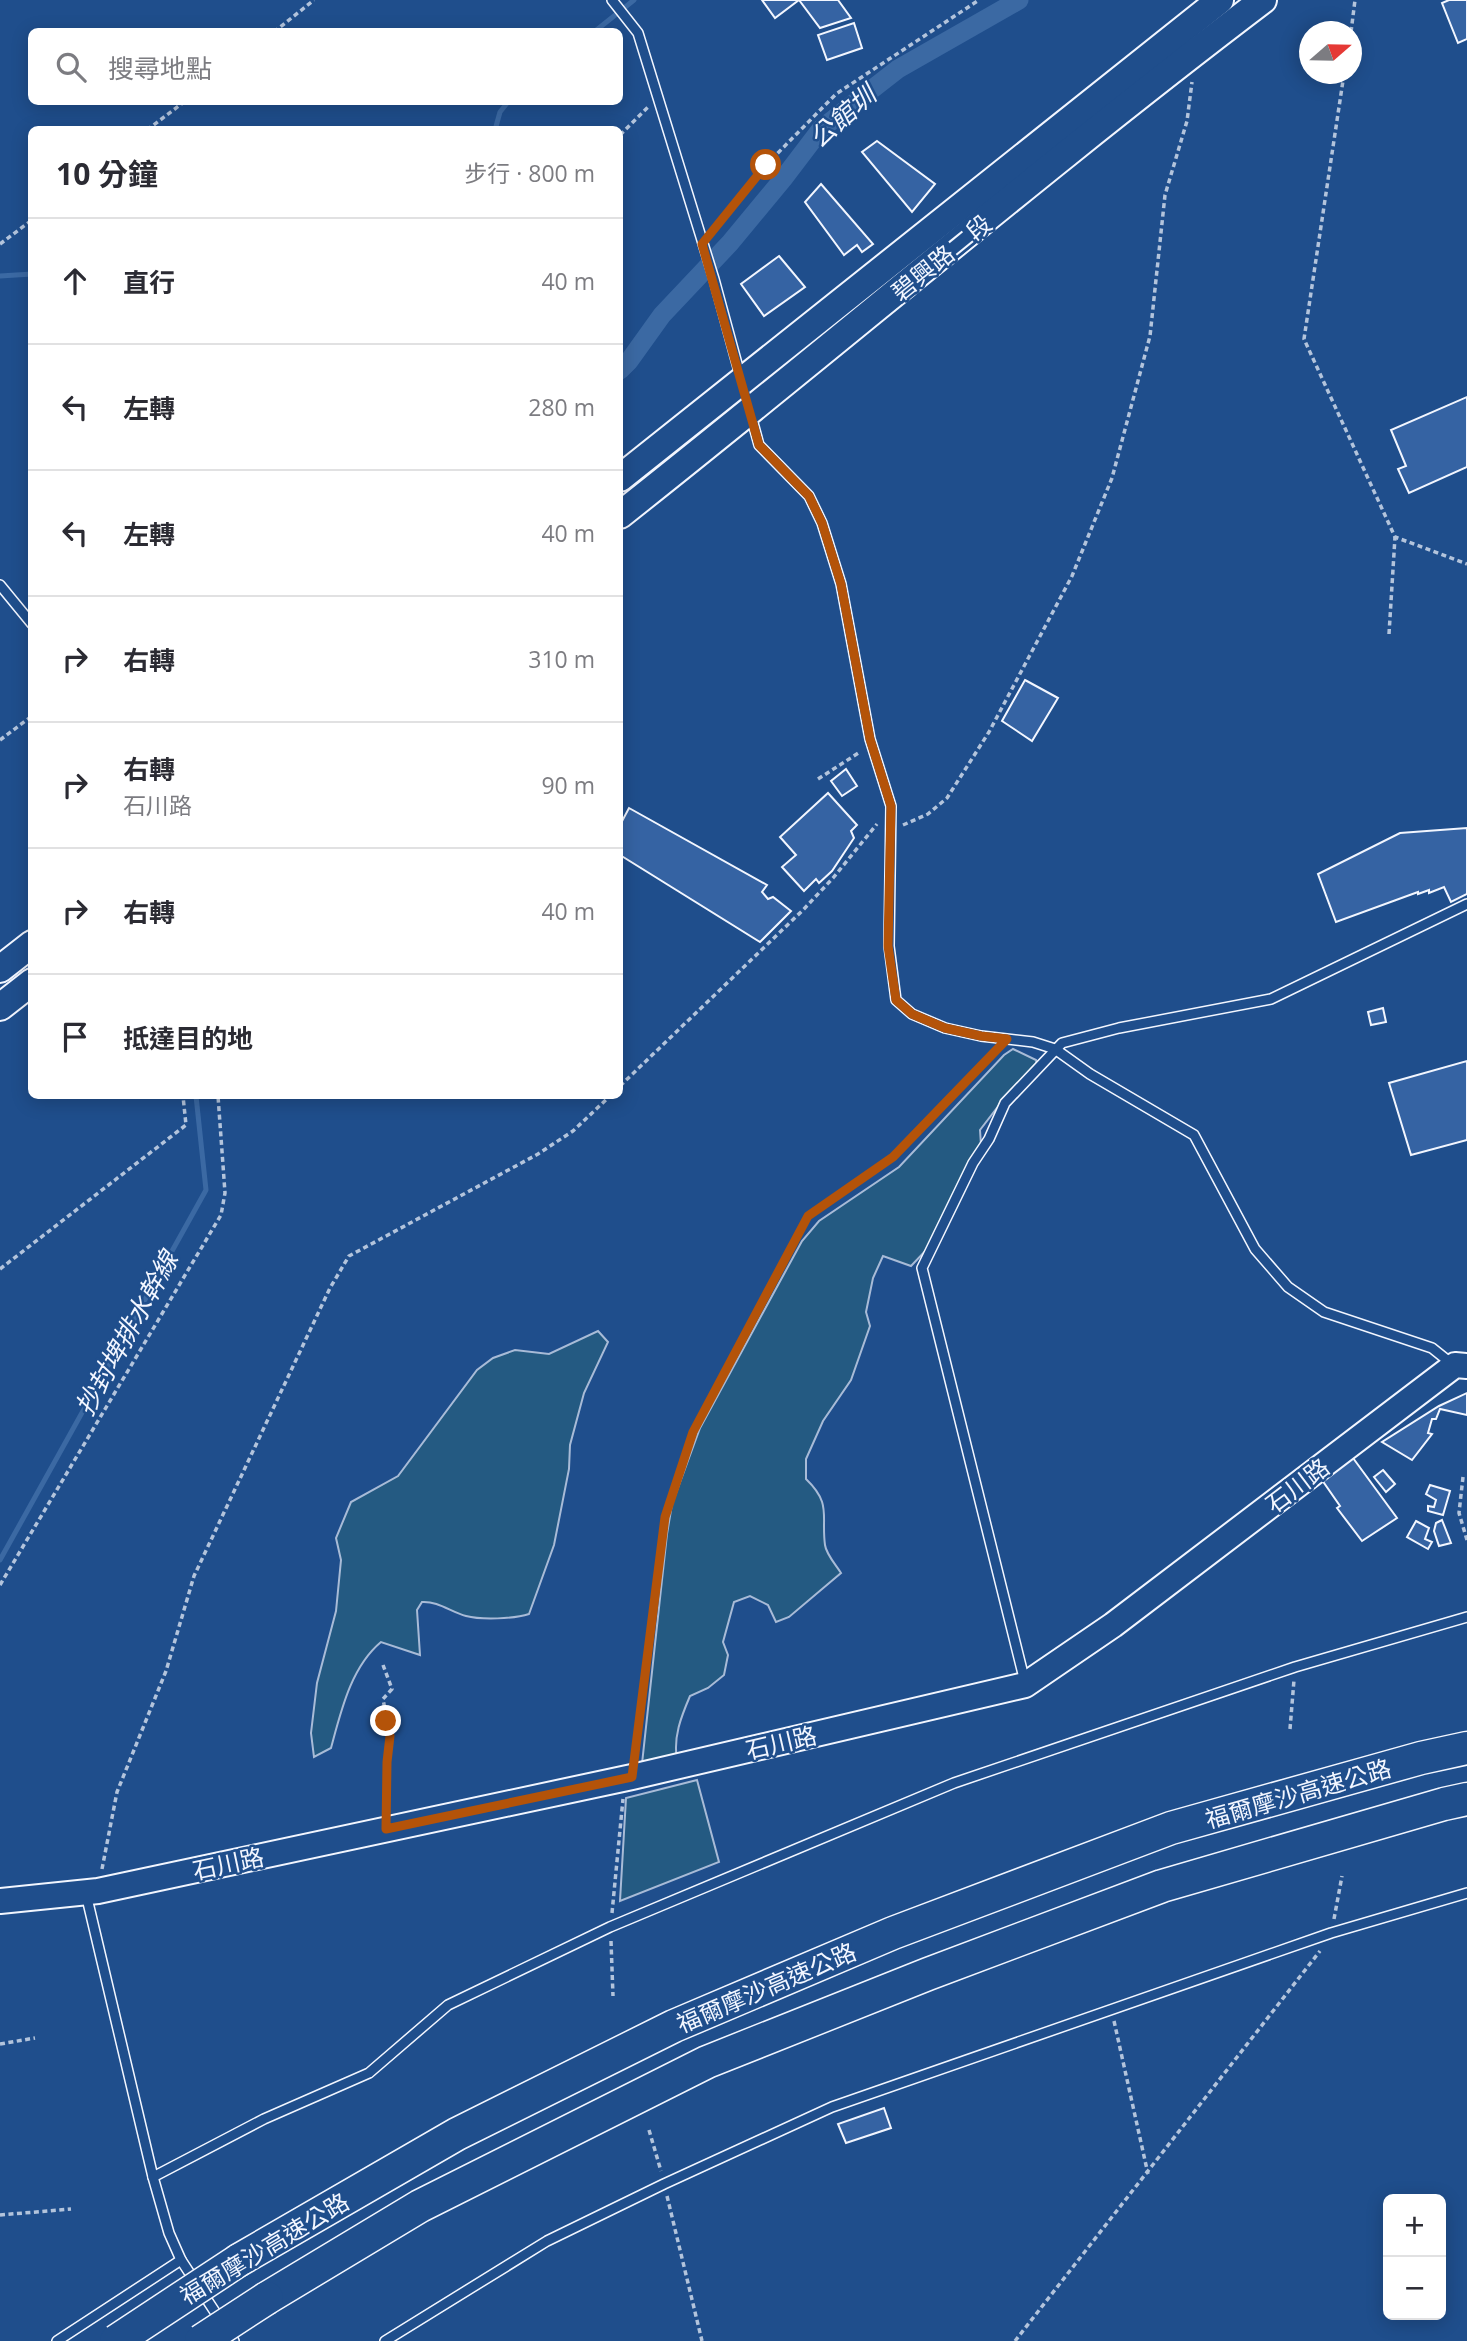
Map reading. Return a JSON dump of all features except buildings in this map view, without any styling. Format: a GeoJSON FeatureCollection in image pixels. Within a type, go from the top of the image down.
{"type":"FeatureCollection","features":[{"type":"Feature","properties":{"kind":"highway","name":"福爾摩沙高速公路"},"geometry":{"type":"LineString","coordinates":[[116,2341],[239,2260],[481,2122],[674,2026],[893,1933],[1171,1828],[1421,1758],[1467,1748]]}},
{"type":"Feature","properties":{"kind":"highway","name":"福爾摩沙高速公路"},"geometry":{"type":"LineString","coordinates":[[201,2341],[420,2206],[707,2062],[928,1974],[1162,1886],[1467,1799]]}},
{"type":"Feature","properties":{"kind":"main road","name":"碧興路二段"},"geometry":{"type":"LineString","coordinates":[[623,476],[1220,0]]}},
{"type":"Feature","properties":{"kind":"main road","name":"碧興路二段"},"geometry":{"type":"LineString","coordinates":[[623,513],[1185,59],[1263,0]]}},
{"type":"Feature","properties":{"kind":"main road"},"geometry":{"type":"LineString","coordinates":[[0,969],[28,947]]}},
{"type":"Feature","properties":{"kind":"main road"},"geometry":{"type":"LineString","coordinates":[[0,1007],[28,985]]}},
{"type":"Feature","properties":{"kind":"street","name":"石川路"},"geometry":{"type":"LineString","coordinates":[[0,1901],[92,1891],[632,1777],[1025,1685],[1113,1625],[1461,1366]]}},
{"type":"Feature","properties":{"kind":"lane"},"geometry":{"type":"LineString","coordinates":[[612,0],[638,33],[713,279],[759,445],[809,496],[822,523],[841,584],[873,745],[891,806],[888,946],[896,1000],[912,1014],[945,1028],[981,1036],[1033,1042],[1055,1049],[1090,1074],[1194,1135],[1255,1249],[1288,1287],[1324,1312],[1432,1348],[1461,1366]]}},
{"type":"Feature","properties":{"kind":"lane"},"geometry":{"type":"LineString","coordinates":[[0,585],[28,619]]}},
{"type":"Feature","properties":{"kind":"lane"},"geometry":{"type":"LineString","coordinates":[[1025,1685],[922,1268],[1005,1103],[1062,1043],[1119,1028],[1271,999],[1467,904]]}},
{"type":"Feature","properties":{"kind":"lane"},"geometry":{"type":"LineString","coordinates":[[153,2176],[264,2119],[369,2073],[449,2005],[610,1927],[954,1783],[1295,1667],[1467,1617]]}},
{"type":"Feature","properties":{"kind":"lane"},"geometry":{"type":"LineString","coordinates":[[92,1891],[153,2176],[169,2233],[181,2260],[234,2341]]}},
{"type":"Feature","properties":{"kind":"lane"},"geometry":{"type":"LineString","coordinates":[[385,2341],[547,2241],[832,2107],[1331,1933],[1467,1893]]}},
{"type":"Feature","properties":{"kind":"lane"},"geometry":{"type":"LineString","coordinates":[[57,2341],[181,2260]]}},
{"type":"Feature","properties":{"kind":"path"},"geometry":{"type":"LineString","coordinates":[[279,28],[314,0]]}},
{"type":"Feature","properties":{"kind":"path"},"geometry":{"type":"LineString","coordinates":[[702,244],[766,165],[836,94],[979,0]]}},
{"type":"Feature","properties":{"kind":"path"},"geometry":{"type":"LineString","coordinates":[[1352,21],[1355,0]]}},
{"type":"Feature","properties":{"kind":"path"},"geometry":{"type":"LineString","coordinates":[[892,830],[928,814],[947,799],[989,732],[1072,576],[1112,478],[1150,336],[1165,195],[1193,85],[1185,59]]}},
{"type":"Feature","properties":{"kind":"path"},"geometry":{"type":"LineString","coordinates":[[1343,84],[1304,339],[1395,537],[1389,634]]}},
{"type":"Feature","properties":{"kind":"path"},"geometry":{"type":"LineString","coordinates":[[623,132],[658,96]]}},
{"type":"Feature","properties":{"kind":"path"},"geometry":{"type":"LineString","coordinates":[[153,126],[180,105]]}},
{"type":"Feature","properties":{"kind":"path"},"geometry":{"type":"LineString","coordinates":[[0,244],[28,223]]}},
{"type":"Feature","properties":{"kind":"path"},"geometry":{"type":"LineString","coordinates":[[1395,537],[1467,564]]}},
{"type":"Feature","properties":{"kind":"path"},"geometry":{"type":"LineString","coordinates":[[0,740],[28,719]]}},
{"type":"Feature","properties":{"kind":"path"},"geometry":{"type":"LineString","coordinates":[[818,779],[846,759],[873,745]]}},
{"type":"Feature","properties":{"kind":"path"},"geometry":{"type":"LineString","coordinates":[[623,1083],[833,878],[891,806]]}},
{"type":"Feature","properties":{"kind":"path"},"geometry":{"type":"LineString","coordinates":[[614,1996],[610,1927],[623,1794],[632,1777],[665,1517],[693,1432],[808,1216],[893,1157],[1007,1039]]}},
{"type":"Feature","properties":{"kind":"path"},"geometry":{"type":"LineString","coordinates":[[0,1269],[186,1125],[183,1099]]}},
{"type":"Feature","properties":{"kind":"path"},"geometry":{"type":"LineString","coordinates":[[0,1585],[221,1215],[225,1193],[218,1099]]}},
{"type":"Feature","properties":{"kind":"path"},"geometry":{"type":"LineString","coordinates":[[92,1891],[117,1792],[166,1671],[194,1576],[330,1288],[349,1256],[538,1154],[573,1130],[607,1099]]}},
{"type":"Feature","properties":{"kind":"path"},"geometry":{"type":"LineString","coordinates":[[1463,1477],[1459,1513],[1467,1540]]}},
{"type":"Feature","properties":{"kind":"path"},"geometry":{"type":"LineString","coordinates":[[383,1665],[392,1689],[383,1699],[390,1736],[386,1829]]}},
{"type":"Feature","properties":{"kind":"path"},"geometry":{"type":"LineString","coordinates":[[1290,1729],[1295,1667]]}},
{"type":"Feature","properties":{"kind":"path"},"geometry":{"type":"LineString","coordinates":[[1015,2341],[1307,1970],[1331,1933],[1342,1876]]}},
{"type":"Feature","properties":{"kind":"path"},"geometry":{"type":"LineString","coordinates":[[1111,2008],[1148,2174]]}},
{"type":"Feature","properties":{"kind":"path"},"geometry":{"type":"LineString","coordinates":[[0,2044],[35,2038]]}},
{"type":"Feature","properties":{"kind":"path"},"geometry":{"type":"LineString","coordinates":[[649,2130],[702,2341]]}},
{"type":"Feature","properties":{"kind":"path"},"geometry":{"type":"LineString","coordinates":[[0,2216],[71,2209]]}},
{"type":"Feature","properties":{"kind":"shaded area"},"geometry":{"type":"Polygon","coordinates":[[[1013,1049],[1036,1060],[1037,1065],[1010,1091],[980,1130],[981,1145],[931,1245],[911,1266],[883,1256],[873,1278],[866,1312],[870,1326],[851,1380],[823,1421],[806,1459],[806,1479],[819,1496],[824,1510],[826,1548],[841,1573],[789,1617],[776,1622],[768,1605],[750,1596],[734,1602],[723,1642],[728,1655],[724,1675],[708,1688],[690,1696],[677,1735],[677,1760],[641,1773],[672,1504],[700,1428],[802,1241],[819,1221],[899,1167],[1004,1055],[1013,1049]]]}},
{"type":"Feature","properties":{"kind":"shaded area"},"geometry":{"type":"Polygon","coordinates":[[[598,1331],[608,1342],[584,1393],[570,1445],[569,1469],[554,1545],[529,1614],[506,1618],[472,1617],[434,1603],[422,1602],[417,1610],[420,1655],[381,1642],[362,1664],[348,1690],[331,1748],[314,1757],[311,1733],[317,1683],[336,1611],[341,1560],[336,1538],[351,1502],[398,1476],[477,1370],[493,1358],[515,1350],[549,1354],[598,1331]]]}},
{"type":"Feature","properties":{"kind":"shaded area"},"geometry":{"type":"Polygon","coordinates":[[[697,1780],[719,1862],[620,1901],[626,1798],[697,1780]]]}},
{"type":"Feature","properties":{"kind":"waterway"},"geometry":{"type":"LineString","coordinates":[[599,28],[634,0]]}},
{"type":"Feature","properties":{"kind":"waterway","name":"公館圳"},"geometry":{"type":"LineString","coordinates":[[623,367],[662,315],[730,243],[821,129],[898,69],[1019,0]]}},
{"type":"Feature","properties":{"kind":"waterway"},"geometry":{"type":"LineString","coordinates":[[496,126],[500,112],[506,105]]}},
{"type":"Feature","properties":{"kind":"waterway"},"geometry":{"type":"LineString","coordinates":[[0,276],[28,274]]}},
{"type":"Feature","properties":{"kind":"waterway","name":"抄封埤排水幹線"},"geometry":{"type":"LineString","coordinates":[[0,1560],[206,1190],[196,1099]]}},
{"type":"Feature","properties":{"kind":"route"},"geometry":{"type":"LineString","coordinates":[[386,1721],[390,1736],[386,1829],[632,1777],[665,1517],[693,1432],[808,1216],[893,1157],[1007,1039],[945,1028],[912,1014],[896,1000],[888,946],[891,806],[870,739],[841,584],[822,523],[809,496],[759,445],[702,244],[766,165]]}}]}
